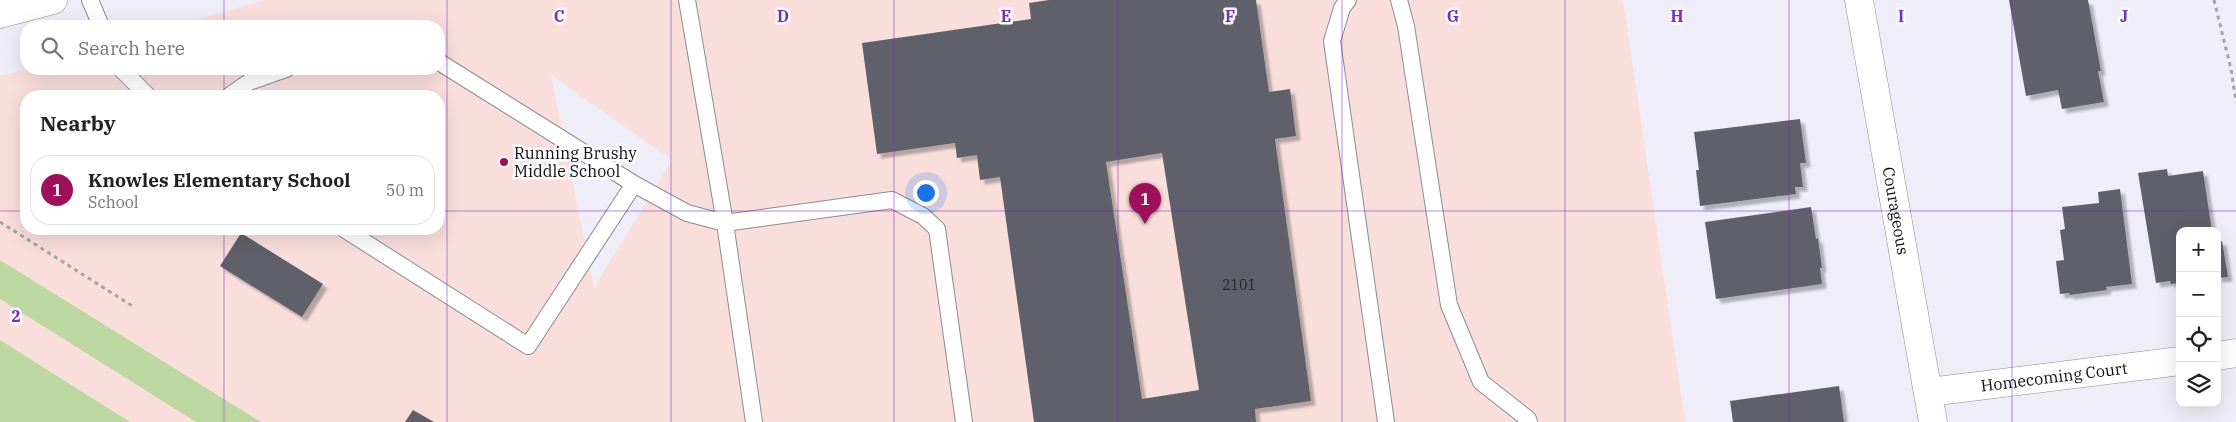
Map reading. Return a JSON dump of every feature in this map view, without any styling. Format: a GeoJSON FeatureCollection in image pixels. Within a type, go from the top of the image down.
{"type":"FeatureCollection","features":[{"type":"Feature","properties":{"kind":"street"},"geometry":{"type":"LineString","coordinates":[[0,14],[53,0]]}},
{"type":"Feature","properties":{"kind":"street","name":"Courageous"},"geometry":{"type":"LineString","coordinates":[[1859,0],[1933,422]]}},
{"type":"Feature","properties":{"kind":"street"},"geometry":{"type":"LineString","coordinates":[[2221,355],[2236,353]]}},
{"type":"Feature","properties":{"kind":"street","name":"Homecoming Court"},"geometry":{"type":"LineString","coordinates":[[1929,392],[2176,361]]}},
{"type":"Feature","properties":{"kind":"lane"},"geometry":{"type":"LineString","coordinates":[[90,0],[98,20]]}},
{"type":"Feature","properties":{"kind":"lane"},"geometry":{"type":"LineString","coordinates":[[687,0],[725,223],[754,422]]}},
{"type":"Feature","properties":{"kind":"lane"},"geometry":{"type":"LineString","coordinates":[[1348,0],[1342,8],[1332,41],[1386,422]]}},
{"type":"Feature","properties":{"kind":"lane"},"geometry":{"type":"LineString","coordinates":[[1398,0],[1406,26],[1449,305],[1481,382],[1529,422]]}},
{"type":"Feature","properties":{"kind":"lane"},"geometry":{"type":"LineString","coordinates":[[445,66],[634,184],[687,213],[725,223],[892,200],[923,216],[937,229],[964,422]]}},
{"type":"Feature","properties":{"kind":"lane"},"geometry":{"type":"LineString","coordinates":[[127,75],[142,90]]}},
{"type":"Feature","properties":{"kind":"lane"},"geometry":{"type":"LineString","coordinates":[[238,90],[249,82],[269,75]]}},
{"type":"Feature","properties":{"kind":"lane"},"geometry":{"type":"LineString","coordinates":[[353,235],[528,346],[634,184]]}},
{"type":"Feature","properties":{"kind":"path"},"geometry":{"type":"LineString","coordinates":[[2214,0],[2231,69],[2236,102]]}},
{"type":"Feature","properties":{"kind":"path"},"geometry":{"type":"LineString","coordinates":[[0,222],[20,235]]}},
{"type":"Feature","properties":{"kind":"path"},"geometry":{"type":"LineString","coordinates":[[21,235],[134,306]]}},
{"type":"Feature","properties":{"kind":"shaded area"},"geometry":{"type":"Polygon","coordinates":[[[265,0],[1623,0],[1685,422],[0,422],[0,76],[20,71],[20,75],[445,75],[445,20],[195,20],[265,0]],[[551,75],[594,288],[672,160],[551,75]]]}},
{"type":"Feature","properties":{"kind":"green space"},"geometry":{"type":"Polygon","coordinates":[[[0,260],[261,422],[196,422],[0,299],[0,260]]]}},
{"type":"Feature","properties":{"kind":"green space"},"geometry":{"type":"Polygon","coordinates":[[[0,340],[130,422],[0,422],[0,340]]]}},
{"type":"Feature","properties":{"kind":"building"},"geometry":{"type":"Polygon","coordinates":[[[1049,0],[1256,0],[1269,92],[1290,89],[1296,136],[1275,139],[1311,401],[1255,409],[1256,422],[1034,422],[1000,177],[980,180],[977,155],[957,158],[955,143],[877,154],[862,43],[1031,19],[1029,3],[1049,0]],[[1162,153],[1106,162],[1142,399],[1199,390],[1162,153]]]}},
{"type":"Feature","properties":{"kind":"building"},"geometry":{"type":"Polygon","coordinates":[[[2009,0],[2088,0],[2101,71],[2098,71],[2104,102],[2062,109],[2058,90],[2026,96],[2009,0]]]}},
{"type":"Feature","properties":{"kind":"building"},"geometry":{"type":"Polygon","coordinates":[[[1800,119],[1806,163],[1800,163],[1803,187],[1795,187],[1796,194],[1700,206],[1696,170],[1699,170],[1694,132],[1800,119]]]}},
{"type":"Feature","properties":{"kind":"building"},"geometry":{"type":"Polygon","coordinates":[[[2167,169],[2168,176],[2203,171],[2211,227],[2176,227],[2176,283],[2171,284],[2170,281],[2156,283],[2138,173],[2167,169]]]}},
{"type":"Feature","properties":{"kind":"building"},"geometry":{"type":"Polygon","coordinates":[[[2120,189],[2132,284],[2106,287],[2107,290],[2070,295],[2069,293],[2060,294],[2056,261],[2064,260],[2060,230],[2065,229],[2062,207],[2099,203],[2098,192],[2120,189]]]}},
{"type":"Feature","properties":{"kind":"building"},"geometry":{"type":"Polygon","coordinates":[[[1811,207],[1816,239],[1818,238],[1822,284],[1716,299],[1705,222],[1811,207]]]}},
{"type":"Feature","properties":{"kind":"building"},"geometry":{"type":"Polygon","coordinates":[[[240,235],[244,235],[323,284],[302,317],[220,266],[240,235]]]}},
{"type":"Feature","properties":{"kind":"building"},"geometry":{"type":"Polygon","coordinates":[[[2221,241],[2222,241],[2228,277],[2221,278],[2221,241]]]}},
{"type":"Feature","properties":{"kind":"building"},"geometry":{"type":"Polygon","coordinates":[[[1839,386],[1844,422],[1733,422],[1730,401],[1839,386]]]}},
{"type":"Feature","properties":{"kind":"building"},"geometry":{"type":"Polygon","coordinates":[[[413,410],[434,422],[405,422],[413,410]]]}},
{"type":"Feature","properties":{"kind":"place","name":"Running Brushy Middle School"},"geometry":{"type":"Point","coordinates":[504,162]}},
{"type":"Feature","properties":{"kind":"place","name":"Knowles Elementary School"},"geometry":{"type":"Point","coordinates":[1145,224]}}]}
